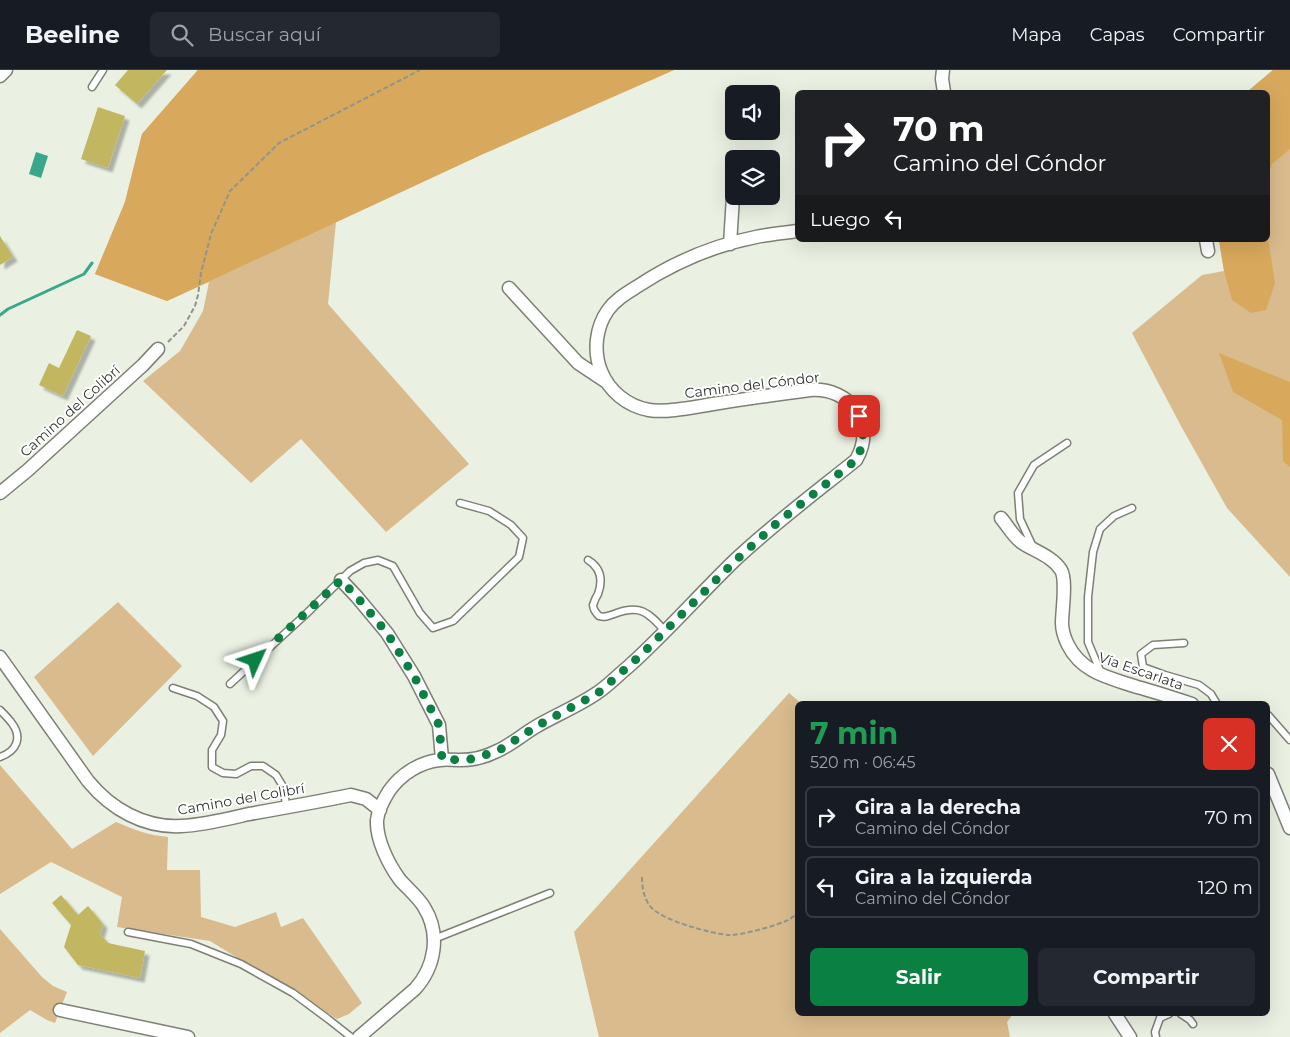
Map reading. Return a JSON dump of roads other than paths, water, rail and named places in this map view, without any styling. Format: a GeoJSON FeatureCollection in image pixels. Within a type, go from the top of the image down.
{"type":"FeatureCollection","features":[{"type":"Feature","properties":{"kind":"street"},"geometry":{"type":"LineString","coordinates":[[0,76],[6,70]]}},
{"type":"Feature","properties":{"kind":"street"},"geometry":{"type":"LineString","coordinates":[[943,70],[944,90]]}},
{"type":"Feature","properties":{"kind":"street"},"geometry":{"type":"LineString","coordinates":[[730,244],[732,205]]}},
{"type":"Feature","properties":{"kind":"street","name":"Camino del Cóndor"},"geometry":{"type":"LineString","coordinates":[[359,1037],[420,983],[429,968],[432,958],[433,929],[426,910],[421,901],[394,871],[379,836],[377,820],[390,790],[404,775],[423,764],[442,759],[472,759],[498,751],[537,726],[598,693],[642,654],[735,561],[856,460],[862,446],[862,424],[855,408],[850,402],[835,392],[810,390],[656,411],[647,410],[628,403],[620,397],[607,383],[599,367],[597,338],[603,318],[612,305],[624,295],[664,271],[700,254],[757,237],[795,231]]}},
{"type":"Feature","properties":{"kind":"street"},"geometry":{"type":"LineString","coordinates":[[509,288],[578,363],[607,383]]}},
{"type":"Feature","properties":{"kind":"street","name":"Camino del Colibrí"},"geometry":{"type":"LineString","coordinates":[[0,493],[106,399],[158,349]]}},
{"type":"Feature","properties":{"kind":"street","name":"Vía Escarlata"},"geometry":{"type":"LineString","coordinates":[[1002,518],[1019,541],[1047,557],[1062,572],[1062,625],[1066,642],[1081,663],[1102,676],[1182,701]]}},
{"type":"Feature","properties":{"kind":"street"},"geometry":{"type":"LineString","coordinates":[[341,580],[387,633],[414,676],[439,725],[442,759]]}},
{"type":"Feature","properties":{"kind":"street","name":"Camino del Colibrí"},"geometry":{"type":"LineString","coordinates":[[0,657],[88,781],[106,800],[127,814],[165,826],[192,825],[351,795],[366,799],[380,810]]}},
{"type":"Feature","properties":{"kind":"street"},"geometry":{"type":"LineString","coordinates":[[1270,779],[1290,828]]}},
{"type":"Feature","properties":{"kind":"street"},"geometry":{"type":"LineString","coordinates":[[60,1010],[188,1037]]}},
{"type":"Feature","properties":{"kind":"street"},"geometry":{"type":"LineString","coordinates":[[1118,1016],[1130,1037]]}},
{"type":"Feature","properties":{"kind":"lane"},"geometry":{"type":"LineString","coordinates":[[92,87],[103,70]]}},
{"type":"Feature","properties":{"kind":"lane"},"geometry":{"type":"LineString","coordinates":[[1035,550],[1020,519],[1018,493],[1034,465],[1067,443]]}},
{"type":"Feature","properties":{"kind":"lane"},"geometry":{"type":"LineString","coordinates":[[230,684],[350,571],[364,563],[378,560],[393,566],[420,613],[433,628],[453,621],[519,557],[523,538],[511,525],[489,511],[460,503]]}},
{"type":"Feature","properties":{"kind":"lane"},"geometry":{"type":"LineString","coordinates":[[1102,676],[1088,642],[1088,597],[1093,552],[1100,529],[1114,516],[1132,508]]}},
{"type":"Feature","properties":{"kind":"lane"},"geometry":{"type":"LineString","coordinates":[[588,560],[596,567],[601,577],[600,587],[593,605],[598,616],[607,617],[629,610],[643,612],[650,615],[665,631]]}},
{"type":"Feature","properties":{"kind":"lane"},"geometry":{"type":"LineString","coordinates":[[1184,642],[1153,645],[1141,654],[1143,667],[1164,675],[1199,684],[1212,694],[1216,701]]}},
{"type":"Feature","properties":{"kind":"lane"},"geometry":{"type":"LineString","coordinates":[[173,688],[197,696],[214,707],[223,721],[220,735],[212,750],[212,767],[223,773],[236,774],[251,766],[263,766],[276,774],[284,788],[286,807]]}},
{"type":"Feature","properties":{"kind":"lane"},"geometry":{"type":"LineString","coordinates":[[0,710],[12,723],[18,740],[13,750],[0,757]]}},
{"type":"Feature","properties":{"kind":"lane"},"geometry":{"type":"LineString","coordinates":[[1270,717],[1290,740]]}},
{"type":"Feature","properties":{"kind":"lane"},"geometry":{"type":"LineString","coordinates":[[434,939],[550,893]]}},
{"type":"Feature","properties":{"kind":"lane"},"geometry":{"type":"LineString","coordinates":[[128,932],[191,944],[241,964],[293,994],[351,1037]]}},
{"type":"Feature","properties":{"kind":"lane"},"geometry":{"type":"LineString","coordinates":[[1156,1037],[1155,1032],[1160,1018],[1164,1016]]}},
{"type":"Feature","properties":{"kind":"lane"},"geometry":{"type":"LineString","coordinates":[[1184,1016],[1193,1024]]}},
{"type":"Feature","properties":{"kind":"waterway"},"geometry":{"type":"LineString","coordinates":[[0,315],[8,309],[84,274],[92,263]]}}]}
